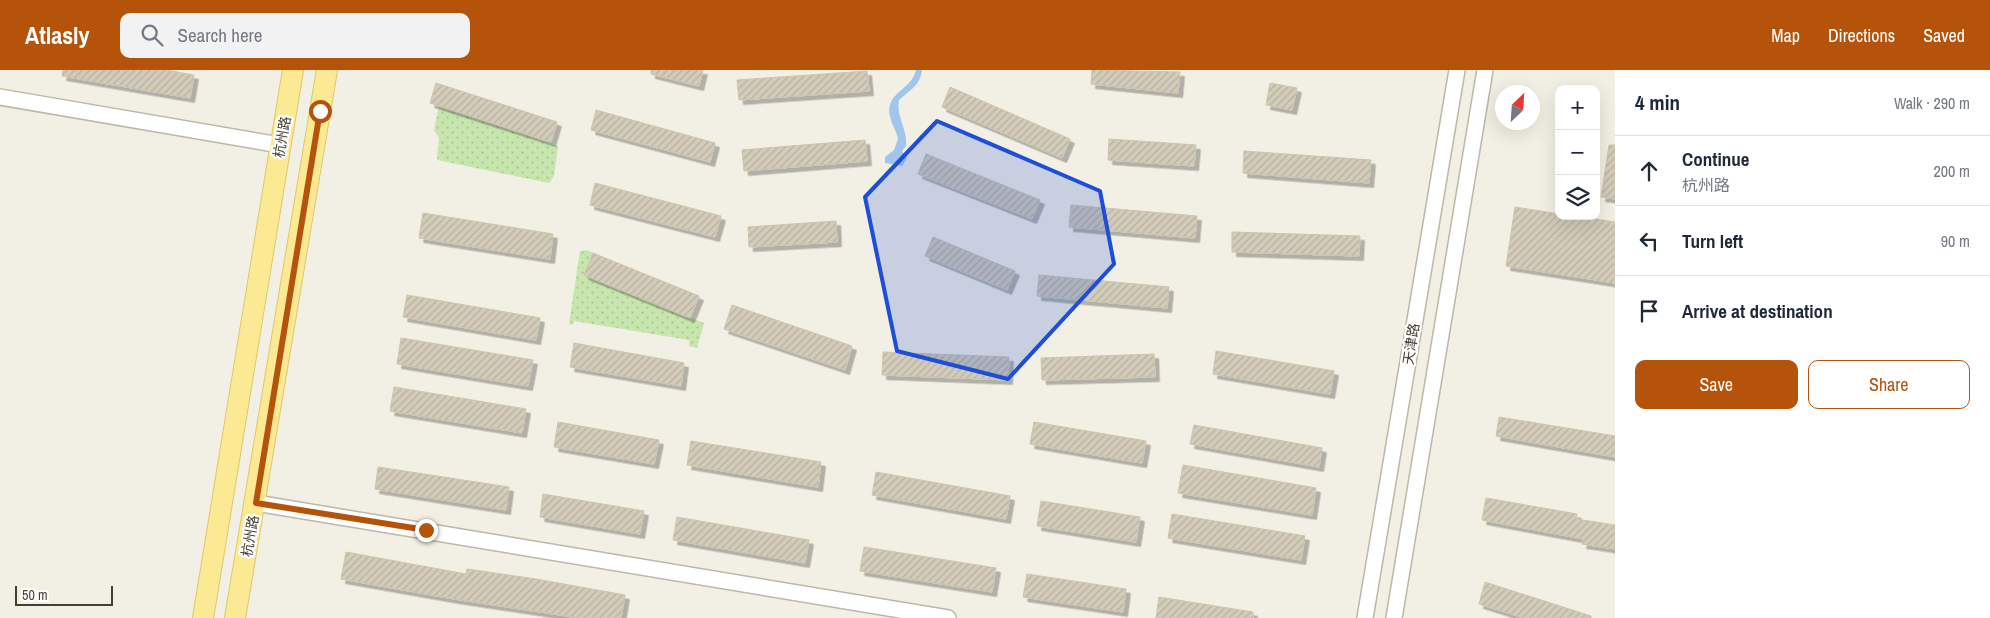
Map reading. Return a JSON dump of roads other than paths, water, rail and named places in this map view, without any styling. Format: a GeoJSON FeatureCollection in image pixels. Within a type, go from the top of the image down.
{"type":"FeatureCollection","features":[{"type":"Feature","properties":{"kind":"main road","name":"杭州路"},"geometry":{"type":"LineString","coordinates":[[202,618],[293,70]]}},
{"type":"Feature","properties":{"kind":"main road","name":"杭州路"},"geometry":{"type":"LineString","coordinates":[[235,618],[256,503],[327,70]]}},
{"type":"Feature","properties":{"kind":"street","name":"天津路"},"geometry":{"type":"LineString","coordinates":[[1365,618],[1457,70]]}},
{"type":"Feature","properties":{"kind":"street","name":"天津路"},"geometry":{"type":"LineString","coordinates":[[1394,618],[1485,70]]}},
{"type":"Feature","properties":{"kind":"street"},"geometry":{"type":"LineString","coordinates":[[0,97],[280,145]]}},
{"type":"Feature","properties":{"kind":"street"},"geometry":{"type":"LineString","coordinates":[[256,503],[948,618]]}},
{"type":"Feature","properties":{"kind":"water"},"geometry":{"type":"Polygon","coordinates":[[[916,70],[922,70],[919,80],[899,100],[899,112],[906,140],[906,146],[902,151],[907,158],[902,166],[885,163],[885,157],[894,150],[898,139],[889,111],[890,103],[909,83],[916,70]]]}}]}
